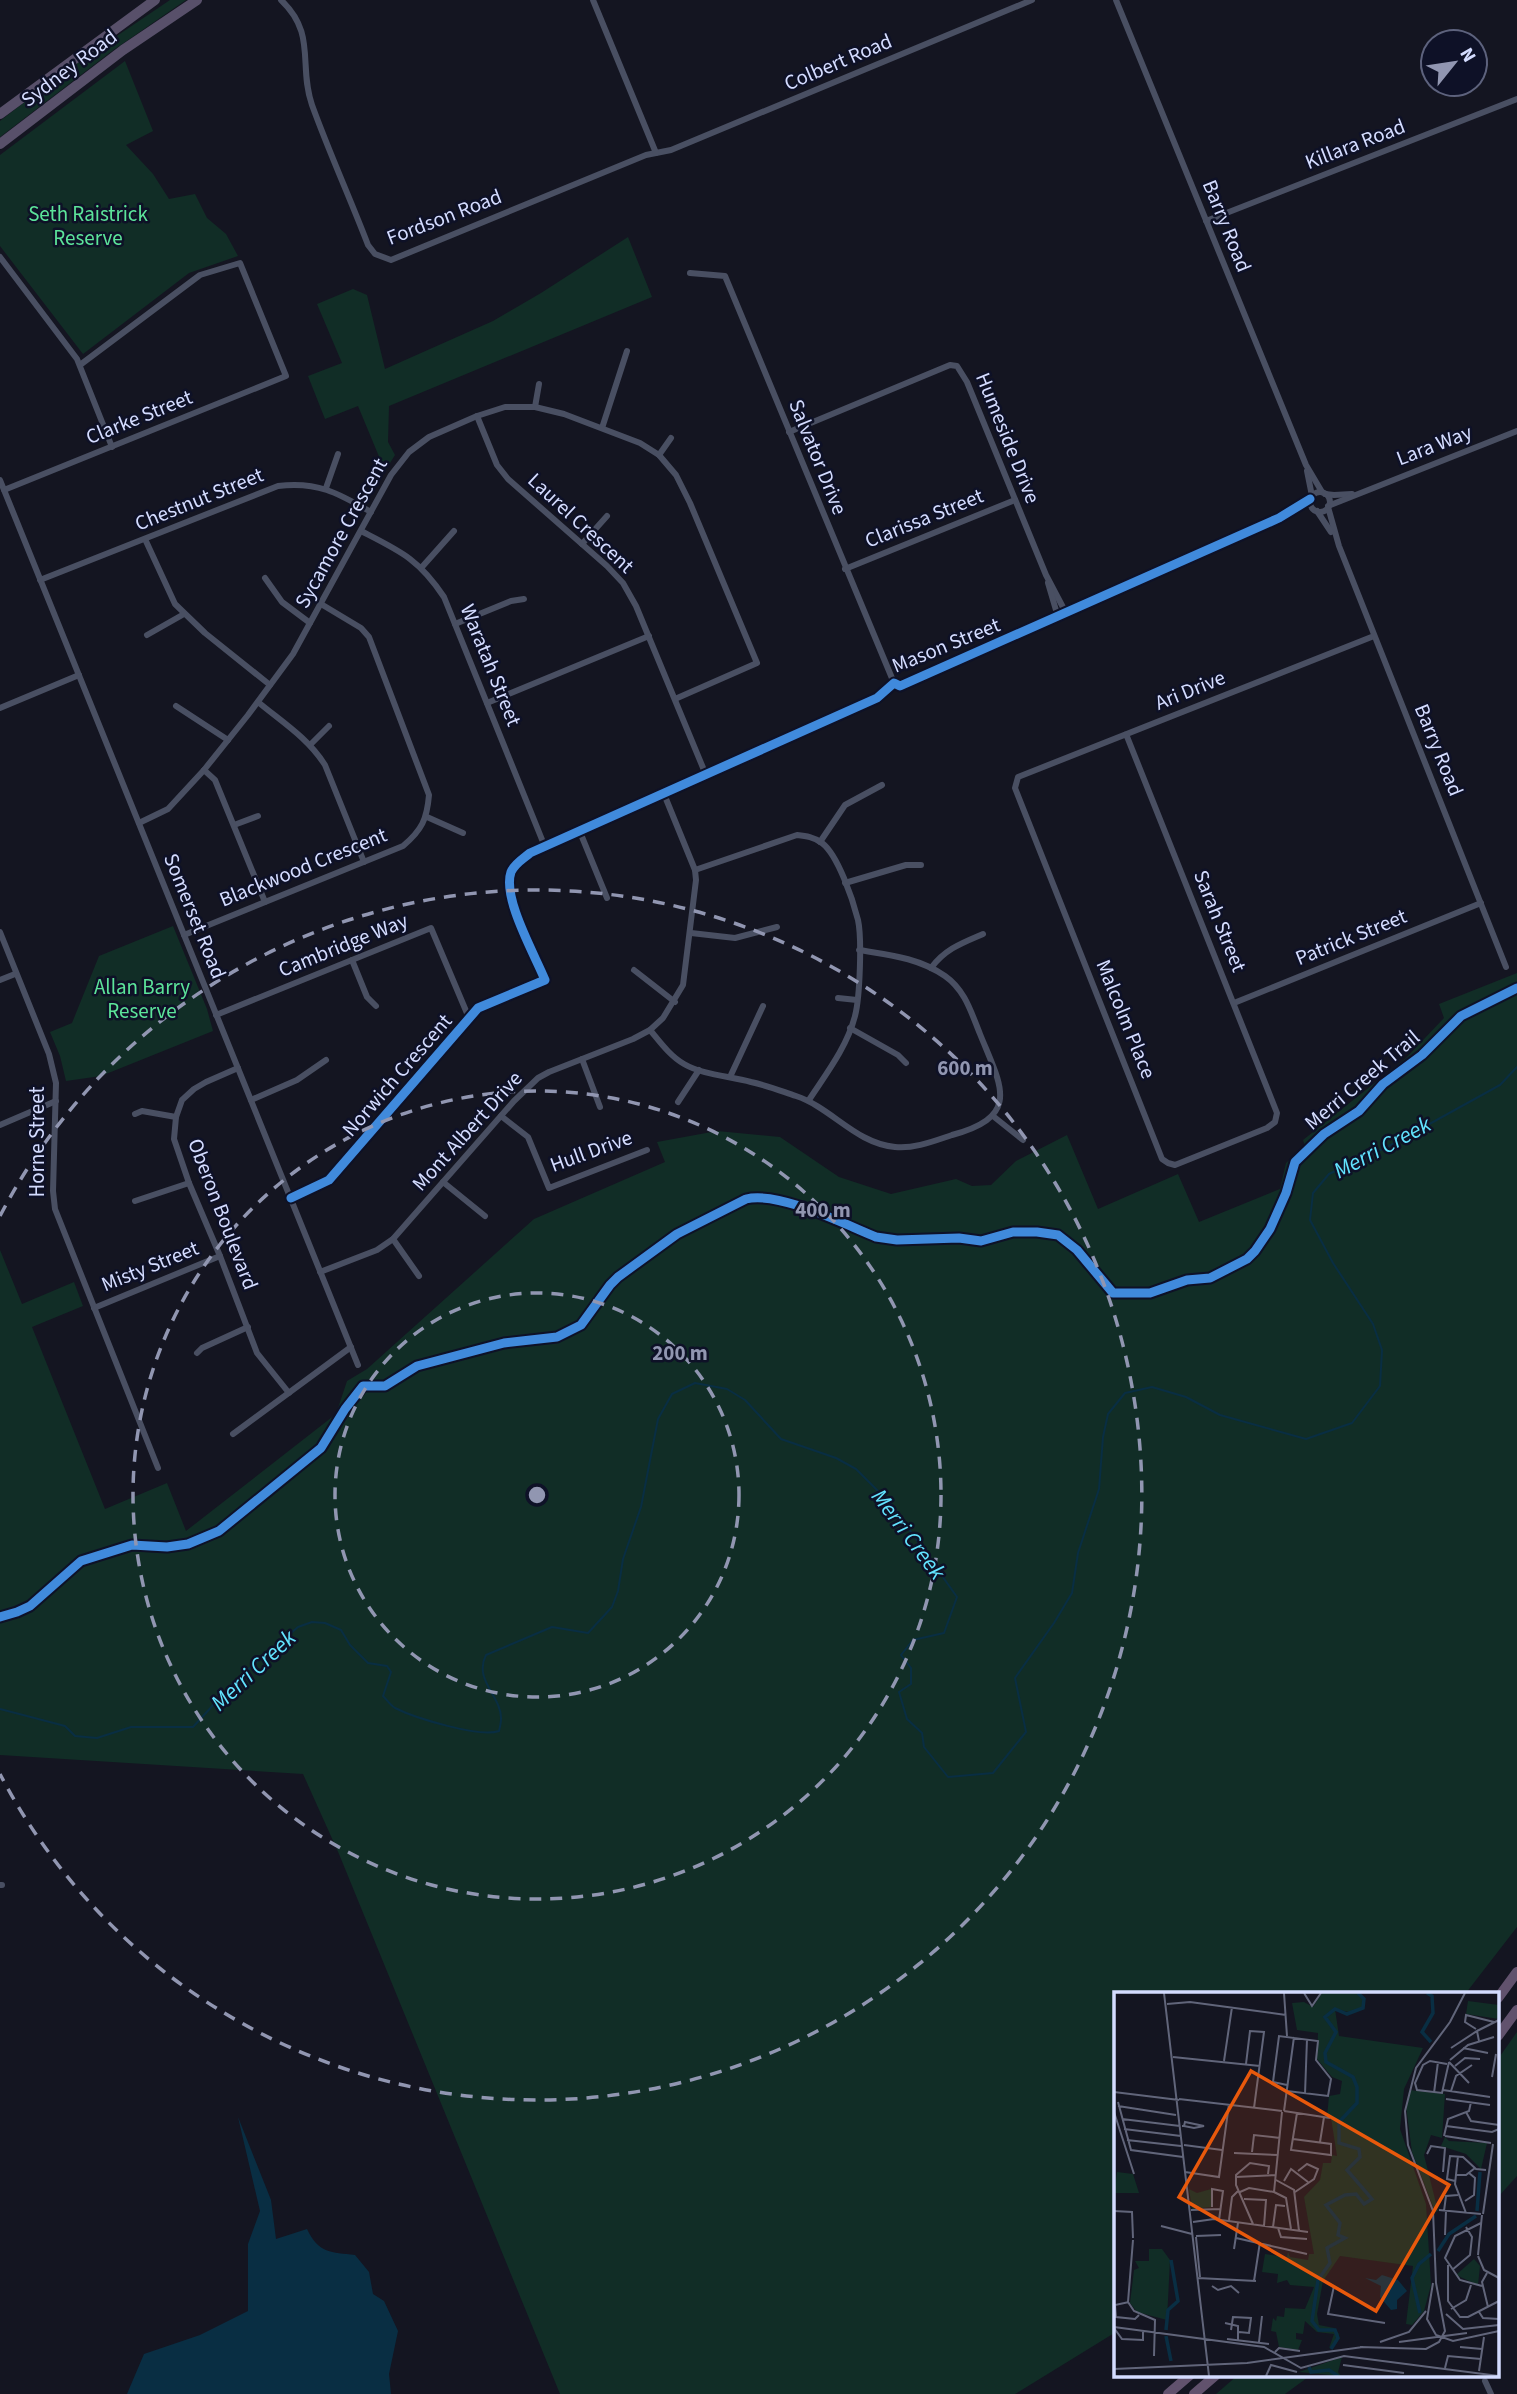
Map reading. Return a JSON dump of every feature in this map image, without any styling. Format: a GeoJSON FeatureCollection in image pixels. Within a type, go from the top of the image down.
{"type":"FeatureCollection","features":[{"type":"Feature","properties":{"kind":"highway","name":"Sydney Road"},"geometry":{"type":"LineString","coordinates":[[0,114],[155,0]]}},
{"type":"Feature","properties":{"kind":"highway","name":"Sydney Road"},"geometry":{"type":"LineString","coordinates":[[0,144],[114,57],[197,0]]}},
{"type":"Feature","properties":{"kind":"highway"},"geometry":{"type":"LineString","coordinates":[[1500,1995],[1517,1972]]}},
{"type":"Feature","properties":{"kind":"highway"},"geometry":{"type":"LineString","coordinates":[[1500,2033],[1517,2010]]}},
{"type":"Feature","properties":{"kind":"highway"},"geometry":{"type":"LineString","coordinates":[[1168,2394],[1189,2376]]}},
{"type":"Feature","properties":{"kind":"highway"},"geometry":{"type":"LineString","coordinates":[[1194,2394],[1215,2376]]}},
{"type":"Feature","properties":{"kind":"street"},"geometry":{"type":"LineString","coordinates":[[593,0],[656,153]]}},
{"type":"Feature","properties":{"kind":"street","name":"Colbert Road"},"geometry":{"type":"LineString","coordinates":[[656,153],[671,150],[1032,0]]}},
{"type":"Feature","properties":{"kind":"street","name":"Barry Road"},"geometry":{"type":"LineString","coordinates":[[1116,0],[1306,465],[1324,493]]}},
{"type":"Feature","properties":{"kind":"street","name":"Fordson Road"},"geometry":{"type":"LineString","coordinates":[[284,2],[304,35],[313,106],[368,245],[380,257],[391,260],[398,258],[656,153]]}},
{"type":"Feature","properties":{"kind":"street","name":"Killara Road"},"geometry":{"type":"LineString","coordinates":[[1206,221],[1517,99]]}},
{"type":"Feature","properties":{"kind":"street"},"geometry":{"type":"LineString","coordinates":[[0,257],[80,365],[112,447]]}},
{"type":"Feature","properties":{"kind":"street","name":"Clarke Street"},"geometry":{"type":"LineString","coordinates":[[4,490],[286,376],[240,263],[200,275],[80,365]]}},
{"type":"Feature","properties":{"kind":"street","name":"Salvator Drive"},"geometry":{"type":"LineString","coordinates":[[690,273],[724,276],[894,683]]}},
{"type":"Feature","properties":{"kind":"street"},"geometry":{"type":"LineString","coordinates":[[602,428],[628,351]]}},
{"type":"Feature","properties":{"kind":"street","name":"Humeside Drive"},"geometry":{"type":"LineString","coordinates":[[789,432],[950,365],[957,366],[967,382],[1046,575],[1066,613]]}},
{"type":"Feature","properties":{"kind":"street"},"geometry":{"type":"LineString","coordinates":[[535,407],[539,384]]}},
{"type":"Feature","properties":{"kind":"street","name":"Sycamore Crescent"},"geometry":{"type":"LineString","coordinates":[[139,823],[168,809],[204,770],[293,654],[397,466],[416,446],[436,433],[505,407],[535,407],[602,428],[640,443],[659,455],[676,474],[757,663],[675,699]]}},
{"type":"Feature","properties":{"kind":"street","name":"Laurel Crescent"},"geometry":{"type":"LineString","coordinates":[[477,416],[497,466],[508,479],[623,583],[649,636],[706,775]]}},
{"type":"Feature","properties":{"kind":"street","name":"Lara Way"},"geometry":{"type":"LineString","coordinates":[[1364,491],[1517,432]]}},
{"type":"Feature","properties":{"kind":"street"},"geometry":{"type":"LineString","coordinates":[[659,455],[671,438]]}},
{"type":"Feature","properties":{"kind":"street"},"geometry":{"type":"LineString","coordinates":[[326,488],[338,454]]}},
{"type":"Feature","properties":{"kind":"street","name":"Barry Road"},"geometry":{"type":"LineString","coordinates":[[1306,465],[1311,497]]}},
{"type":"Feature","properties":{"kind":"street","name":"Somerset Road"},"geometry":{"type":"LineString","coordinates":[[0,480],[358,1365]]}},
{"type":"Feature","properties":{"kind":"street","name":"Chestnut Street"},"geometry":{"type":"LineString","coordinates":[[40,580],[278,486],[294,484],[326,488],[371,512]]}},
{"type":"Feature","properties":{"kind":"street"},"geometry":{"type":"LineString","coordinates":[[1364,491],[1323,511],[1315,510],[1310,505],[1311,497],[1316,492],[1345,495],[1364,491]]}},
{"type":"Feature","properties":{"kind":"street"},"geometry":{"type":"LineString","coordinates":[[1324,493],[1329,498],[1328,507]]}},
{"type":"Feature","properties":{"kind":"street","name":"Mason Street"},"geometry":{"type":"LineString","coordinates":[[545,847],[877,698],[894,683],[900,686],[1287,514],[1311,497]]}},
{"type":"Feature","properties":{"kind":"street","name":"Clarissa Street"},"geometry":{"type":"LineString","coordinates":[[845,569],[1015,500]]}},
{"type":"Feature","properties":{"kind":"street","name":"Barry Road"},"geometry":{"type":"LineString","coordinates":[[1328,507],[1339,546],[1506,967]]}},
{"type":"Feature","properties":{"kind":"street","name":"Barry Road"},"geometry":{"type":"LineString","coordinates":[[1315,510],[1339,546]]}},
{"type":"Feature","properties":{"kind":"street","name":"Mason Street"},"geometry":{"type":"LineString","coordinates":[[1287,514],[1315,510]]}},
{"type":"Feature","properties":{"kind":"street"},"geometry":{"type":"LineString","coordinates":[[582,544],[607,516]]}},
{"type":"Feature","properties":{"kind":"street","name":"Waratah Street"},"geometry":{"type":"LineString","coordinates":[[361,531],[408,556],[422,567],[444,597],[545,847]]}},
{"type":"Feature","properties":{"kind":"street"},"geometry":{"type":"LineString","coordinates":[[422,567],[454,531]]}},
{"type":"Feature","properties":{"kind":"street"},"geometry":{"type":"LineString","coordinates":[[145,539],[169,594],[184,614],[270,685]]}},
{"type":"Feature","properties":{"kind":"street"},"geometry":{"type":"LineString","coordinates":[[1046,575],[1058,617]]}},
{"type":"Feature","properties":{"kind":"street"},"geometry":{"type":"LineString","coordinates":[[265,578],[282,602],[310,623]]}},
{"type":"Feature","properties":{"kind":"street"},"geometry":{"type":"LineString","coordinates":[[455,624],[511,601],[524,599]]}},
{"type":"Feature","properties":{"kind":"street"},"geometry":{"type":"LineString","coordinates":[[321,604],[361,628],[369,637],[429,795],[427,817],[463,834]]}},
{"type":"Feature","properties":{"kind":"street"},"geometry":{"type":"LineString","coordinates":[[147,635],[184,614]]}},
{"type":"Feature","properties":{"kind":"street"},"geometry":{"type":"LineString","coordinates":[[487,704],[649,636]]}},
{"type":"Feature","properties":{"kind":"street","name":"Ari Drive"},"geometry":{"type":"LineString","coordinates":[[1018,777],[1374,636]]}},
{"type":"Feature","properties":{"kind":"street"},"geometry":{"type":"LineString","coordinates":[[0,708],[79,675]]}},
{"type":"Feature","properties":{"kind":"street"},"geometry":{"type":"LineString","coordinates":[[258,702],[310,745],[325,765],[364,862]]}},
{"type":"Feature","properties":{"kind":"street"},"geometry":{"type":"LineString","coordinates":[[176,706],[228,740]]}},
{"type":"Feature","properties":{"kind":"street"},"geometry":{"type":"LineString","coordinates":[[310,745],[329,726]]}},
{"type":"Feature","properties":{"kind":"street","name":"Sarah Street"},"geometry":{"type":"LineString","coordinates":[[1126,734],[1277,1113],[1275,1122]]}},
{"type":"Feature","properties":{"kind":"street"},"geometry":{"type":"LineString","coordinates":[[204,770],[215,780],[265,902]]}},
{"type":"Feature","properties":{"kind":"street","name":"Malcolm Place"},"geometry":{"type":"LineString","coordinates":[[1018,777],[1015,788],[1162,1158],[1175,1165],[1267,1128],[1275,1122]]}},
{"type":"Feature","properties":{"kind":"street"},"geometry":{"type":"LineString","coordinates":[[820,842],[845,805],[882,785]]}},
{"type":"Feature","properties":{"kind":"street","name":"Mont Albert Drive"},"geometry":{"type":"LineString","coordinates":[[320,1272],[377,1250],[393,1239],[501,1115],[538,1078],[650,1030],[675,1002],[682,985],[691,933],[696,894],[695,870],[664,794]]}},
{"type":"Feature","properties":{"kind":"street"},"geometry":{"type":"LineString","coordinates":[[234,825],[258,816]]}},
{"type":"Feature","properties":{"kind":"street","name":"Blackwood Crescent"},"geometry":{"type":"LineString","coordinates":[[184,935],[403,846],[414,837],[427,817]]}},
{"type":"Feature","properties":{"kind":"street"},"geometry":{"type":"LineString","coordinates":[[580,832],[607,898]]}},
{"type":"Feature","properties":{"kind":"street"},"geometry":{"type":"LineString","coordinates":[[695,870],[797,835],[810,836],[820,842],[832,856],[859,921],[858,1000],[841,1050],[809,1100]]}},
{"type":"Feature","properties":{"kind":"street","name":"Norwich Crescent"},"geometry":{"type":"LineString","coordinates":[[291,1198],[329,1180],[478,1009],[545,980],[513,902],[509,883],[517,863],[530,853],[545,847]]}},
{"type":"Feature","properties":{"kind":"street"},"geometry":{"type":"LineString","coordinates":[[845,883],[906,865],[921,865]]}},
{"type":"Feature","properties":{"kind":"street","name":"Patrick Street"},"geometry":{"type":"LineString","coordinates":[[1234,1003],[1481,903]]}},
{"type":"Feature","properties":{"kind":"street"},"geometry":{"type":"LineString","coordinates":[[691,933],[735,938],[777,927]]}},
{"type":"Feature","properties":{"kind":"street","name":"Cambridge Way"},"geometry":{"type":"LineString","coordinates":[[216,1015],[431,928],[469,1018]]}},
{"type":"Feature","properties":{"kind":"street","name":"Horne Street"},"geometry":{"type":"LineString","coordinates":[[0,932],[53,1066],[56,1101],[53,1191],[55,1209],[158,1468]]}},
{"type":"Feature","properties":{"kind":"street"},"geometry":{"type":"LineString","coordinates":[[931,968],[940,956],[952,947],[983,934]]}},
{"type":"Feature","properties":{"kind":"street"},"geometry":{"type":"LineString","coordinates":[[650,1030],[683,1063],[699,1070],[809,1100],[862,1137],[894,1147],[912,1146],[981,1126],[993,1115],[1000,1103],[1000,1083],[963,994],[947,978],[913,959],[859,950]]}},
{"type":"Feature","properties":{"kind":"street"},"geometry":{"type":"LineString","coordinates":[[352,960],[367,997],[376,1006]]}},
{"type":"Feature","properties":{"kind":"street"},"geometry":{"type":"LineString","coordinates":[[634,970],[675,1002]]}},
{"type":"Feature","properties":{"kind":"street"},"geometry":{"type":"LineString","coordinates":[[0,980],[15,974]]}},
{"type":"Feature","properties":{"kind":"street"},"geometry":{"type":"LineString","coordinates":[[838,998],[858,1000]]}},
{"type":"Feature","properties":{"kind":"street"},"geometry":{"type":"LineString","coordinates":[[730,1077],[763,1006]]}},
{"type":"Feature","properties":{"kind":"street"},"geometry":{"type":"LineString","coordinates":[[850,1028],[898,1055],[906,1063]]}},
{"type":"Feature","properties":{"kind":"street"},"geometry":{"type":"LineString","coordinates":[[582,1059],[600,1107]]}},
{"type":"Feature","properties":{"kind":"street"},"geometry":{"type":"LineString","coordinates":[[251,1100],[297,1080],[326,1060]]}},
{"type":"Feature","properties":{"kind":"street","name":"Oberon Boulevard"},"geometry":{"type":"LineString","coordinates":[[239,1068],[194,1089],[182,1100],[176,1117],[174,1139],[189,1183],[261,1360],[289,1393]]}},
{"type":"Feature","properties":{"kind":"street"},"geometry":{"type":"LineString","coordinates":[[678,1101],[699,1070]]}},
{"type":"Feature","properties":{"kind":"street"},"geometry":{"type":"LineString","coordinates":[[0,1125],[56,1101]]}},
{"type":"Feature","properties":{"kind":"street"},"geometry":{"type":"LineString","coordinates":[[135,1114],[142,1111],[176,1117]]}},
{"type":"Feature","properties":{"kind":"street","name":"Hull Drive"},"geometry":{"type":"LineString","coordinates":[[501,1115],[528,1137],[549,1188],[647,1150]]}},
{"type":"Feature","properties":{"kind":"street"},"geometry":{"type":"LineString","coordinates":[[993,1115],[1023,1140]]}},
{"type":"Feature","properties":{"kind":"street"},"geometry":{"type":"LineString","coordinates":[[443,1182],[485,1216]]}},
{"type":"Feature","properties":{"kind":"street"},"geometry":{"type":"LineString","coordinates":[[135,1201],[189,1183]]}},
{"type":"Feature","properties":{"kind":"street"},"geometry":{"type":"LineString","coordinates":[[393,1239],[419,1276]]}},
{"type":"Feature","properties":{"kind":"street","name":"Misty Street"},"geometry":{"type":"LineString","coordinates":[[94,1308],[220,1256]]}},
{"type":"Feature","properties":{"kind":"street"},"geometry":{"type":"LineString","coordinates":[[197,1353],[248,1326]]}},
{"type":"Feature","properties":{"kind":"street"},"geometry":{"type":"LineString","coordinates":[[233,1434],[351,1347]]}},
{"type":"Feature","properties":{"kind":"street"},"geometry":{"type":"LineString","coordinates":[[1485,2381],[1491,2394]]}},
{"type":"Feature","properties":{"kind":"green space"},"geometry":{"type":"Polygon","coordinates":[[[170,0],[186,0],[112,51],[0,137],[0,121],[65,71],[170,0]]]}},
{"type":"Feature","properties":{"kind":"green space","name":"Seth Raistrick Reserve"},"geometry":{"type":"Polygon","coordinates":[[[125,61],[153,131],[126,145],[153,174],[169,199],[195,194],[207,218],[226,234],[238,256],[189,273],[83,354],[0,246],[0,155],[125,61]]]}},
{"type":"Feature","properties":{"kind":"green space"},"geometry":{"type":"Polygon","coordinates":[[[628,237],[652,297],[389,406],[388,442],[395,455],[385,471],[358,406],[325,419],[308,376],[342,363],[317,304],[353,289],[367,295],[385,369],[493,321],[628,237]]]}},
{"type":"Feature","properties":{"kind":"green space","name":"Allan Barry Reserve"},"geometry":{"type":"Polygon","coordinates":[[[173,926],[207,1009],[213,1031],[101,1076],[66,1081],[50,1032],[72,1023],[99,956],[173,926]]]}},
{"type":"Feature","properties":{"kind":"green space"},"geometry":{"type":"Polygon","coordinates":[[[1517,973],[1517,1927],[1467,1992],[1114,1992],[1114,2333],[1015,2394],[560,2394],[339,1854],[303,1774],[0,1755],[0,1250],[22,1304],[74,1282],[83,1306],[32,1327],[105,1509],[167,1483],[186,1531],[336,1414],[347,1381],[367,1369],[534,1219],[665,1162],[657,1142],[717,1131],[780,1137],[839,1177],[891,1194],[956,1179],[972,1186],[991,1185],[1016,1161],[1067,1135],[1098,1209],[1178,1174],[1199,1222],[1280,1189],[1286,1163],[1305,1146],[1303,1140],[1406,1058],[1444,1018],[1439,1004],[1517,973]]]}},
{"type":"Feature","properties":{"kind":"green space"},"geometry":{"type":"Polygon","coordinates":[[[1517,2032],[1517,2176],[1500,2195],[1500,2056],[1517,2032]]]}},
{"type":"Feature","properties":{"kind":"green space"},"geometry":{"type":"Polygon","coordinates":[[[1237,2376],[1310,2376],[1285,2394],[1216,2394],[1237,2376]]]}},
{"type":"Feature","properties":{"kind":"water"},"geometry":{"type":"Polygon","coordinates":[[[238,2117],[271,2200],[276,2239],[307,2229],[321,2247],[332,2252],[355,2255],[369,2272],[373,2294],[384,2301],[398,2331],[389,2374],[391,2394],[127,2394],[144,2354],[200,2335],[248,2311],[248,2244],[260,2211],[238,2117]]]}},
{"type":"Feature","properties":{"kind":"waterway","name":"Merri Creek"},"geometry":{"type":"LineString","coordinates":[[0,1709],[65,1726],[75,1736],[97,1738],[131,1727],[193,1727],[238,1678],[298,1627],[312,1622],[325,1623],[341,1630],[350,1645],[368,1663],[387,1666],[391,1672],[383,1696],[395,1708],[432,1722],[463,1729],[478,1732],[499,1731],[500,1711],[483,1672],[486,1655],[552,1627],[588,1633],[612,1607],[618,1591],[623,1559],[641,1507],[658,1419],[672,1394],[695,1383],[727,1389],[745,1400],[781,1439],[836,1458],[856,1469],[892,1505],[957,1597],[944,1633],[913,1640],[901,1655],[911,1668],[911,1684],[899,1692],[907,1719],[922,1733],[924,1747],[948,1777],[993,1773],[1026,1732],[1015,1678],[1072,1593],[1078,1553],[1099,1489],[1103,1437],[1108,1414],[1125,1393],[1152,1387],[1186,1397],[1220,1415],[1306,1439],[1352,1423],[1380,1386],[1382,1350],[1373,1324],[1333,1263],[1310,1220],[1313,1193],[1329,1174],[1395,1143],[1500,1085],[1517,1067]]}},
{"type":"Feature","properties":{"kind":"cycle path"},"geometry":{"type":"LineString","coordinates":[[291,1198],[329,1180],[478,1008],[545,980],[515,911],[509,883],[513,869],[530,853],[877,698],[894,683],[900,686],[1279,518],[1310,499]]}},
{"type":"Feature","properties":{"kind":"cycle path","name":"Merri Creek Trail"},"geometry":{"type":"LineString","coordinates":[[0,1617],[30,1606],[81,1561],[132,1545],[167,1547],[188,1544],[219,1531],[321,1448],[363,1386],[385,1386],[417,1366],[504,1343],[557,1337],[581,1325],[618,1277],[677,1234],[746,1199],[760,1198],[793,1204],[876,1237],[897,1240],[959,1238],[981,1241],[1013,1232],[1058,1235],[1077,1250],[1113,1293],[1150,1293],[1187,1280],[1210,1278],[1247,1259],[1255,1251],[1270,1229],[1286,1193],[1295,1162],[1324,1134],[1359,1111],[1383,1084],[1422,1055],[1461,1016],[1517,988]]}}]}
